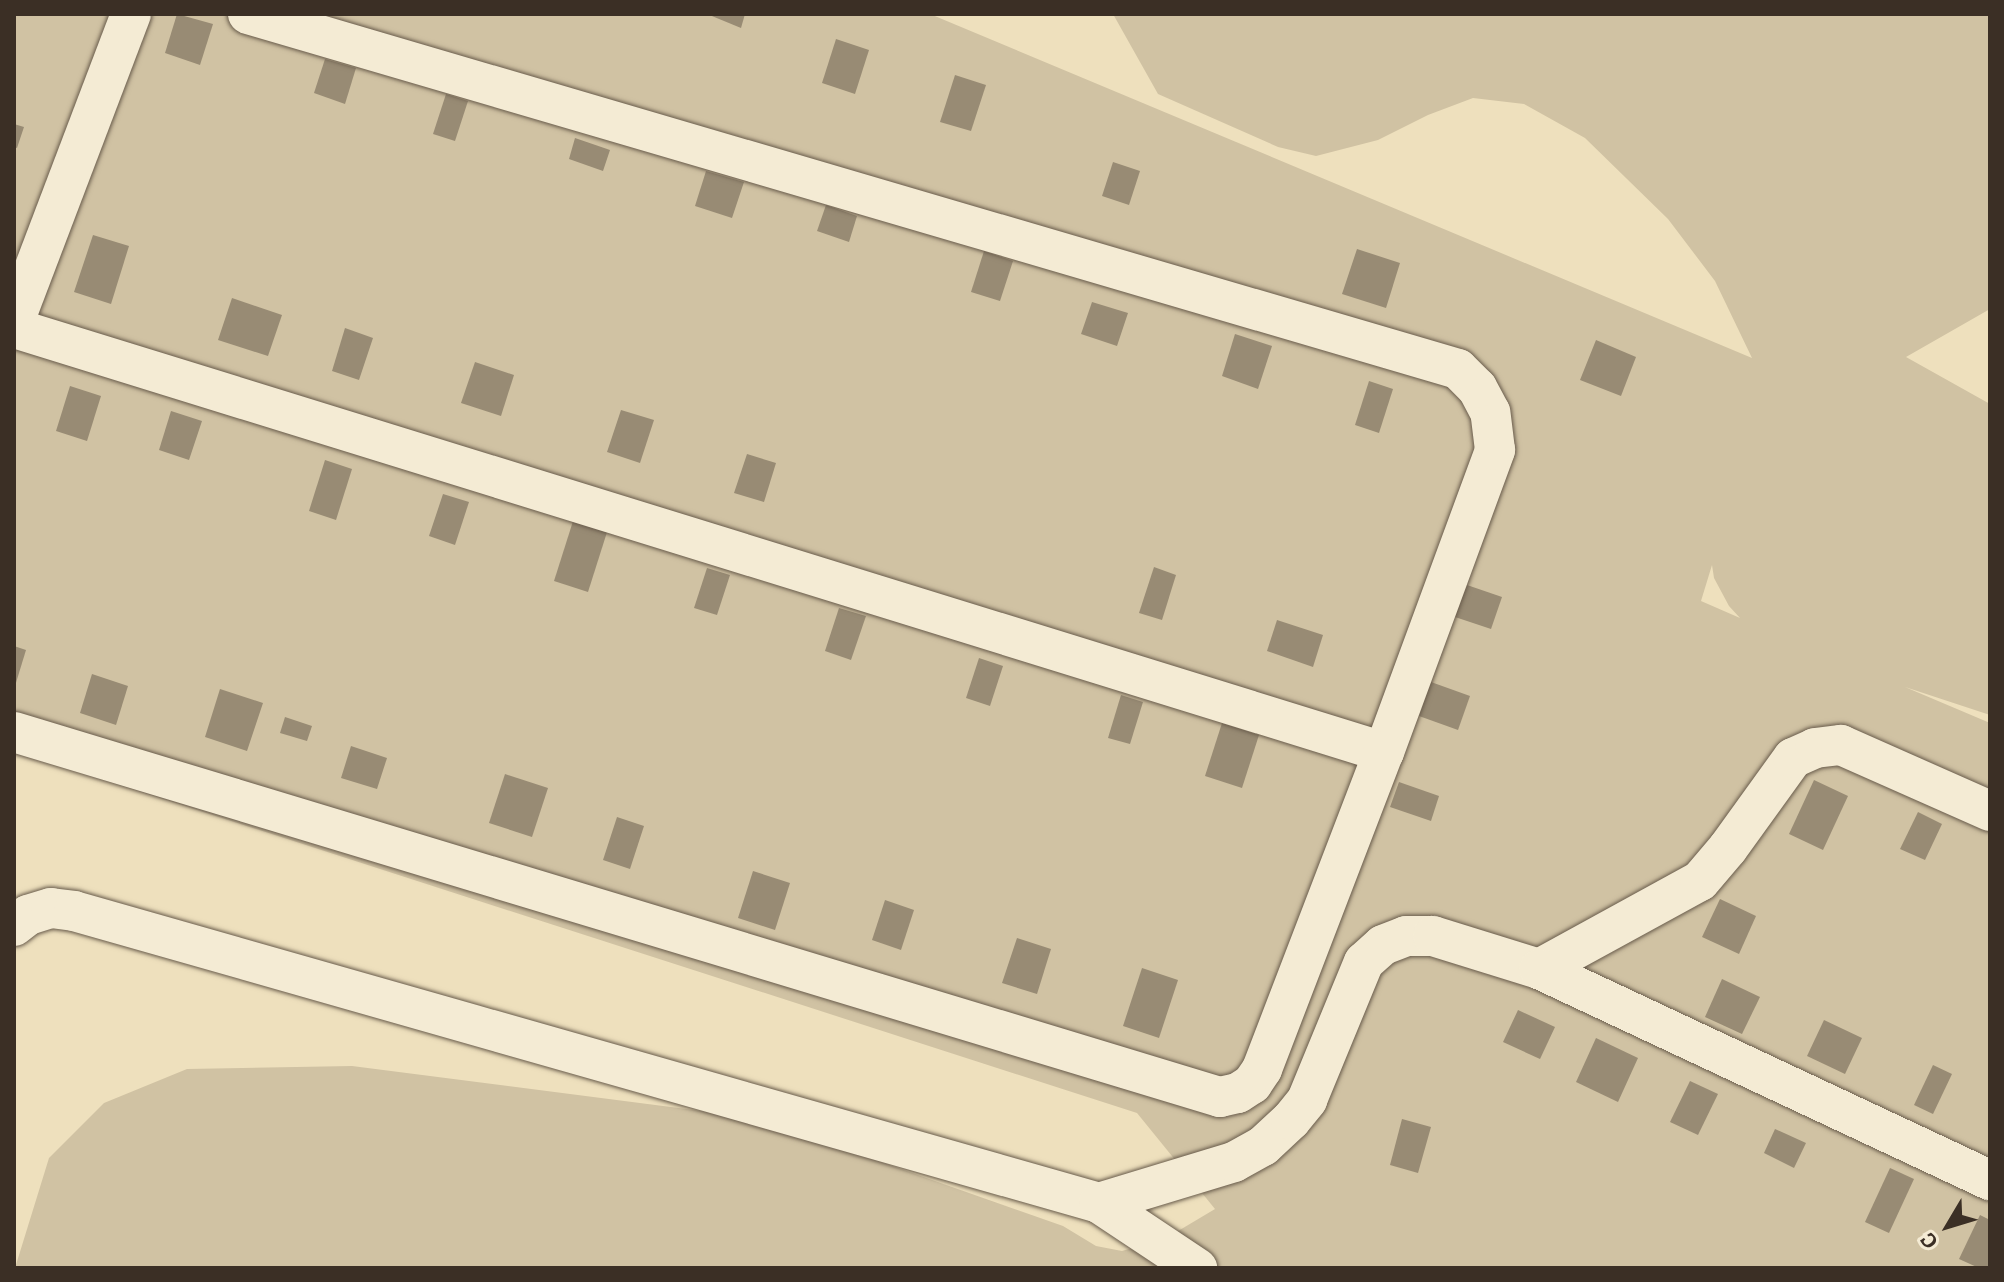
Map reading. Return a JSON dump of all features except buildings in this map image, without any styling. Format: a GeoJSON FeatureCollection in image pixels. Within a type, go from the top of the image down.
{"type":"FeatureCollection","features":[{"type":"Feature","properties":{"kind":"street"},"geometry":{"type":"LineString","coordinates":[[14,322],[131,14]]}},
{"type":"Feature","properties":{"kind":"street"},"geometry":{"type":"LineString","coordinates":[[14,732],[1220,1097],[1238,1093],[1252,1084],[1262,1069],[1384,752],[1495,450],[1490,412],[1477,388],[1458,369],[248,14]]}},
{"type":"Feature","properties":{"kind":"street"},"geometry":{"type":"LineString","coordinates":[[14,328],[1384,752]]}},
{"type":"Feature","properties":{"kind":"street"},"geometry":{"type":"LineString","coordinates":[[1539,969],[1700,881],[1728,848],[1793,758],[1815,748],[1841,745],[1990,811]]}},
{"type":"Feature","properties":{"kind":"street"},"geometry":{"type":"LineString","coordinates":[[19,914],[51,908],[74,911],[1099,1203],[1197,1268]]}},
{"type":"Feature","properties":{"kind":"street"},"geometry":{"type":"LineString","coordinates":[[1099,1203],[1234,1162],[1263,1146],[1307,1100],[1359,972],[1383,945],[1406,936],[1433,936],[1539,969],[1990,1180]]}},
{"type":"Feature","properties":{"kind":"shaded area"},"geometry":{"type":"Polygon","coordinates":[[[14,14],[930,14],[1752,358],[1715,281],[1668,219],[1585,138],[1524,104],[1473,98],[1428,115],[1378,140],[1316,156],[1278,147],[1158,94],[1113,14],[1990,14],[1990,309],[1906,357],[1990,404],[1990,715],[1905,687],[1990,723],[1990,1268],[15,1268],[49,1158],[104,1103],[187,1069],[352,1066],[756,1118],[1063,1226],[1096,1246],[1122,1251],[1168,1237],[1215,1209],[1137,1113],[14,751],[14,14]],[[1712,565],[1701,601],[1740,618],[1729,606],[1714,578],[1712,565]]]}}]}
